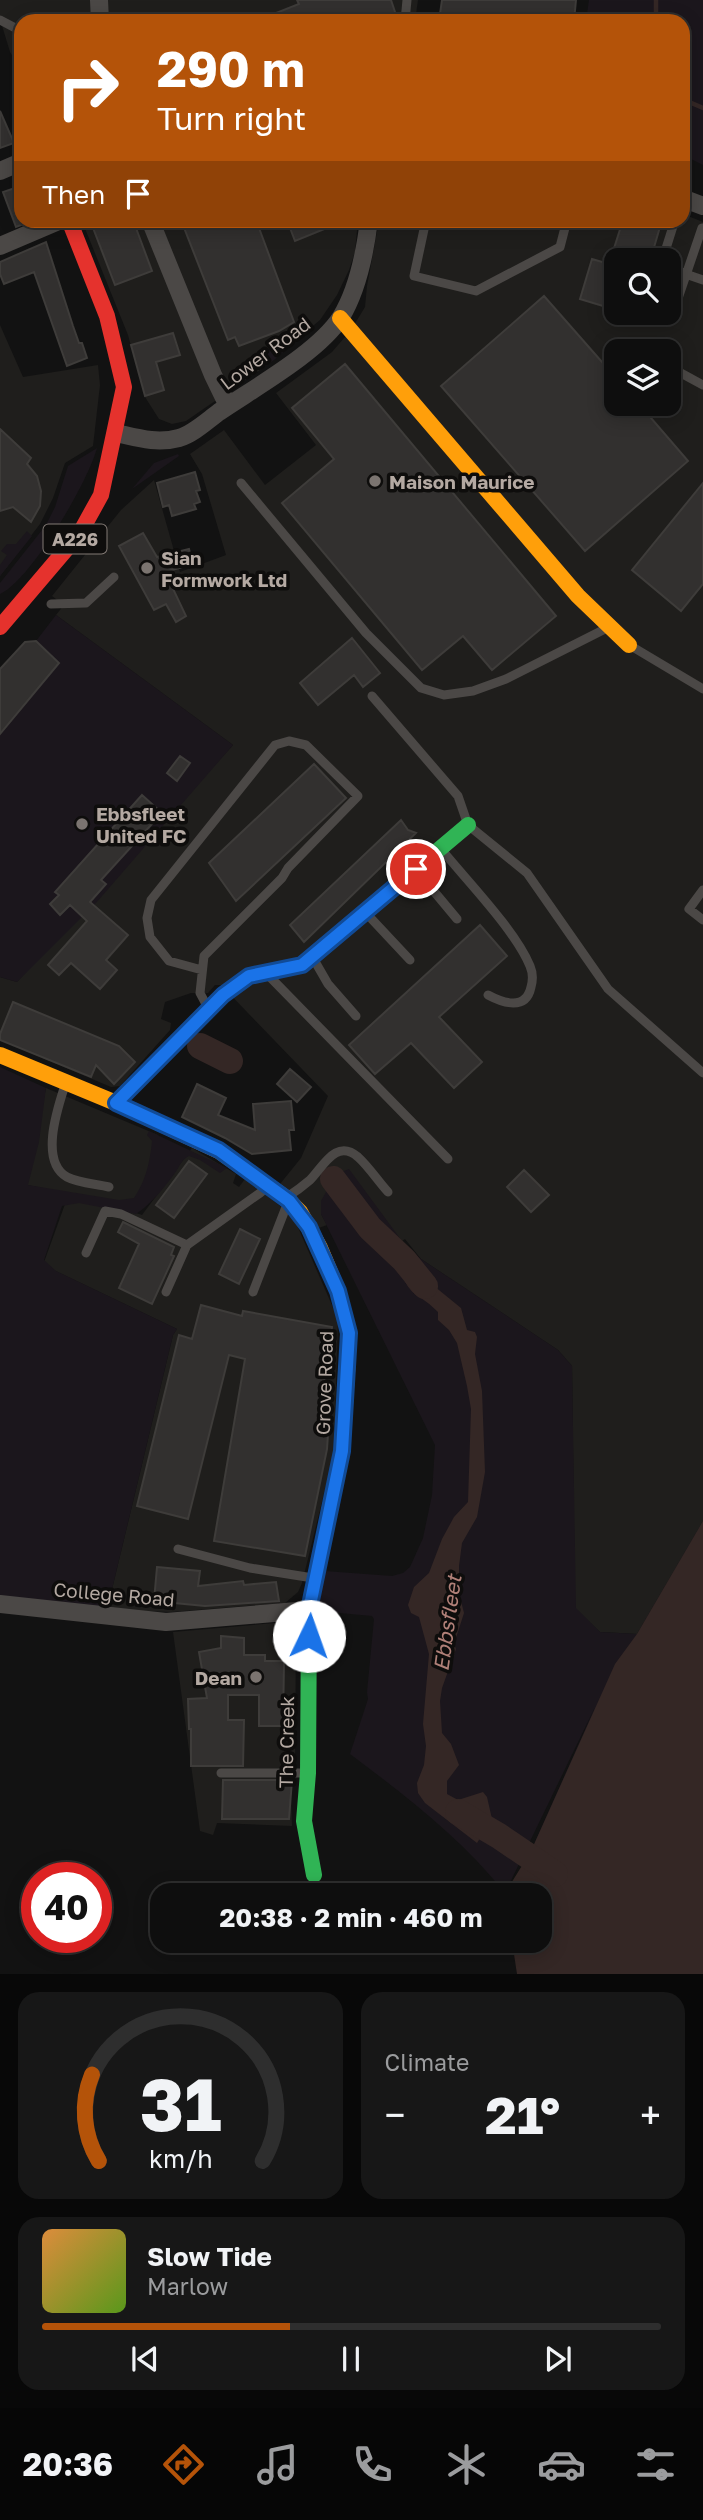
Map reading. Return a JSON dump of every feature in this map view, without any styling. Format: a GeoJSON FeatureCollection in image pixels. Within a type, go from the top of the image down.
{"type":"FeatureCollection","features":[{"type":"Feature","properties":{"kind":"street"},"geometry":{"type":"LineString","coordinates":[[0,246],[42,228]]}},
{"type":"Feature","properties":{"kind":"street","name":"A226"},"geometry":{"type":"LineString","coordinates":[[1,624],[80,533],[101,495],[116,433],[124,387],[107,316],[72,228]]}},
{"type":"Feature","properties":{"kind":"street"},"geometry":{"type":"LineString","coordinates":[[153,228],[228,406]]}},
{"type":"Feature","properties":{"kind":"street","name":"Lower Road"},"geometry":{"type":"LineString","coordinates":[[116,433],[155,442],[182,438],[293,362],[322,338],[340,318],[363,258],[368,228]]}},
{"type":"Feature","properties":{"kind":"street"},"geometry":{"type":"LineString","coordinates":[[340,318],[578,596],[629,645]]}},
{"type":"Feature","properties":{"kind":"street"},"geometry":{"type":"LineString","coordinates":[[116,1103],[223,995],[249,976],[302,965],[468,825]]}},
{"type":"Feature","properties":{"kind":"street","name":"Grove Road"},"geometry":{"type":"LineString","coordinates":[[0,1055],[116,1103],[219,1150],[269,1185],[300,1212],[320,1248],[338,1291],[349,1333],[342,1451],[309,1610]]}},
{"type":"Feature","properties":{"kind":"street","name":"College Road"},"geometry":{"type":"LineString","coordinates":[[0,1604],[166,1622],[309,1610]]}},
{"type":"Feature","properties":{"kind":"street","name":"The Creek"},"geometry":{"type":"LineString","coordinates":[[309,1610],[308,1773],[304,1821],[314,1874]]}},
{"type":"Feature","properties":{"kind":"lane"},"geometry":{"type":"LineString","coordinates":[[424,228],[414,276],[476,291],[560,247],[565,228]]}},
{"type":"Feature","properties":{"kind":"lane"},"geometry":{"type":"LineString","coordinates":[[666,248],[672,228]]}},
{"type":"Feature","properties":{"kind":"lane"},"geometry":{"type":"LineString","coordinates":[[681,289],[702,228]]}},
{"type":"Feature","properties":{"kind":"lane"},"geometry":{"type":"LineString","coordinates":[[681,272],[703,280]]}},
{"type":"Feature","properties":{"kind":"lane"},"geometry":{"type":"LineString","coordinates":[[681,374],[703,385]]}},
{"type":"Feature","properties":{"kind":"lane"},"geometry":{"type":"LineString","coordinates":[[241,483],[366,632],[421,688],[444,695],[473,691],[506,680],[610,626]]}},
{"type":"Feature","properties":{"kind":"lane"},"geometry":{"type":"LineString","coordinates":[[51,604],[86,603],[114,578]]}},
{"type":"Feature","properties":{"kind":"lane"},"geometry":{"type":"LineString","coordinates":[[629,645],[703,689]]}},
{"type":"Feature","properties":{"kind":"lane"},"geometry":{"type":"LineString","coordinates":[[372,696],[458,796],[468,825],[527,873],[608,989],[703,1073]]}},
{"type":"Feature","properties":{"kind":"lane"},"geometry":{"type":"LineString","coordinates":[[202,970],[169,961],[150,937],[147,918],[151,900],[275,746],[289,741],[306,745],[358,796],[288,868],[282,878],[204,956],[200,993],[209,1010]]}},
{"type":"Feature","properties":{"kind":"lane"},"geometry":{"type":"LineString","coordinates":[[440,849],[510,934],[531,969],[533,981],[530,994],[518,1003],[498,1000],[488,995]]}},
{"type":"Feature","properties":{"kind":"lane"},"geometry":{"type":"LineString","coordinates":[[416,869],[457,919]]}},
{"type":"Feature","properties":{"kind":"lane"},"geometry":{"type":"LineString","coordinates":[[703,890],[689,909],[703,920]]}},
{"type":"Feature","properties":{"kind":"lane"},"geometry":{"type":"LineString","coordinates":[[365,912],[410,960]]}},
{"type":"Feature","properties":{"kind":"lane"},"geometry":{"type":"LineString","coordinates":[[312,956],[328,984],[356,1016]]}},
{"type":"Feature","properties":{"kind":"lane"},"geometry":{"type":"LineString","coordinates":[[266,972],[447,1159]]}},
{"type":"Feature","properties":{"kind":"lane"},"geometry":{"type":"LineString","coordinates":[[66,1084],[51,1137],[60,1170],[67,1177],[109,1187]]}},
{"type":"Feature","properties":{"kind":"lane"},"geometry":{"type":"LineString","coordinates":[[253,1292],[287,1199],[311,1179],[329,1157],[339,1151],[347,1151],[357,1156],[388,1192]]}},
{"type":"Feature","properties":{"kind":"lane"},"geometry":{"type":"LineString","coordinates":[[166,1292],[187,1245],[261,1194],[269,1185]]}},
{"type":"Feature","properties":{"kind":"lane"},"geometry":{"type":"LineString","coordinates":[[86,1253],[105,1211],[121,1214],[187,1245]]}},
{"type":"Feature","properties":{"kind":"lane"},"geometry":{"type":"LineString","coordinates":[[178,1549],[250,1568],[315,1578]]}},
{"type":"Feature","properties":{"kind":"lane"},"geometry":{"type":"LineString","coordinates":[[221,1773],[308,1773]]}},
{"type":"Feature","properties":{"kind":"shaded area"},"geometry":{"type":"Polygon","coordinates":[[[0,0],[418,0],[416,14],[14,14],[14,58],[0,19],[0,0]]]}},
{"type":"Feature","properties":{"kind":"shaded area"},"geometry":{"type":"Polygon","coordinates":[[[589,0],[703,0],[703,165],[690,158],[690,14],[587,14],[589,0]]]}},
{"type":"Feature","properties":{"kind":"shaded area"},"geometry":{"type":"Polygon","coordinates":[[[690,217],[703,222],[703,1527],[637,1634],[600,1632],[575,1608],[572,1366],[558,1350],[421,1259],[405,1239],[402,1241],[321,1214],[327,1225],[316,1229],[280,1184],[301,1158],[328,1096],[221,985],[215,985],[208,993],[191,993],[165,1002],[161,1019],[171,1023],[170,1030],[120,1086],[111,1087],[0,1040],[0,977],[17,982],[233,745],[56,615],[64,605],[52,596],[121,510],[154,480],[180,572],[226,555],[202,474],[190,454],[224,430],[265,485],[316,445],[276,393],[332,352],[351,330],[365,307],[378,228],[690,228],[690,217]]]}},
{"type":"Feature","properties":{"kind":"shaded area"},"geometry":{"type":"Polygon","coordinates":[[[85,228],[357,228],[355,252],[349,270],[337,295],[320,320],[260,370],[186,421],[172,424],[159,419],[145,397],[128,335],[85,228]]]}},
{"type":"Feature","properties":{"kind":"shaded area"},"geometry":{"type":"Polygon","coordinates":[[[0,325],[23,377],[98,365],[100,385],[93,446],[65,463],[53,498],[40,524],[0,576],[0,325]]]}},
{"type":"Feature","properties":{"kind":"shaded area"},"geometry":{"type":"Polygon","coordinates":[[[302,328],[305,332],[263,367],[254,371],[234,370],[302,328]]]}},
{"type":"Feature","properties":{"kind":"shaded area"},"geometry":{"type":"Polygon","coordinates":[[[97,448],[71,505],[42,551],[13,585],[0,594],[0,583],[46,525],[55,507],[68,466],[97,448]]]}},
{"type":"Feature","properties":{"kind":"shaded area"},"geometry":{"type":"Polygon","coordinates":[[[178,454],[179,456],[132,489],[154,463],[178,454]]]}},
{"type":"Feature","properties":{"kind":"shaded area"},"geometry":{"type":"Polygon","coordinates":[[[27,531],[32,536],[0,576],[0,565],[7,555],[1,551],[7,544],[16,544],[27,531]]]}},
{"type":"Feature","properties":{"kind":"shaded area","name":"Ebbsfleet United FC"},"geometry":{"type":"Polygon","coordinates":[[[56,615],[233,745],[96,903],[17,982],[0,977],[0,669],[25,642],[36,641],[56,615]]]}},
{"type":"Feature","properties":{"kind":"shaded area"},"geometry":{"type":"Polygon","coordinates":[[[0,1067],[46,1088],[39,1142],[28,1185],[119,1200],[134,1198],[149,1164],[152,1141],[147,1135],[149,1131],[227,1168],[220,1173],[189,1156],[182,1161],[157,1195],[136,1214],[79,1203],[62,1206],[44,1260],[56,1271],[177,1329],[173,1335],[107,1610],[0,1598],[0,1067]]]}},
{"type":"Feature","properties":{"kind":"shaded area"},"geometry":{"type":"Polygon","coordinates":[[[46,1088],[158,1135],[136,1213],[142,1215],[192,1148],[236,1174],[233,1183],[239,1187],[245,1179],[293,1216],[338,1319],[334,1453],[302,1583],[298,1592],[285,1603],[171,1612],[107,1610],[173,1335],[177,1329],[43,1265],[69,1193],[27,1185],[46,1088]]]}},
{"type":"Feature","properties":{"kind":"shaded area"},"geometry":{"type":"Polygon","coordinates":[[[349,1169],[402,1241],[421,1259],[558,1350],[572,1366],[576,1608],[600,1632],[637,1634],[703,1521],[531,1851],[595,1707],[510,1883],[496,1883],[451,1836],[350,1754],[368,1699],[374,1619],[372,1616],[329,1612],[327,1608],[323,1609],[322,1613],[318,1611],[325,1571],[392,1576],[403,1573],[410,1567],[423,1538],[432,1495],[435,1445],[321,1214],[321,1201],[336,1174],[349,1169]]]}},
{"type":"Feature","properties":{"kind":"shaded area"},"geometry":{"type":"Polygon","coordinates":[[[287,1623],[296,1631],[295,1765],[290,1766],[292,1826],[217,1823],[213,1835],[200,1831],[173,1632],[287,1623]]]}},
{"type":"Feature","properties":{"kind":"water"},"geometry":{"type":"Polygon","coordinates":[[[404,1260],[411,1260],[418,1273],[461,1308],[467,1330],[475,1332],[477,1337],[475,1354],[482,1391],[485,1472],[477,1517],[462,1543],[459,1593],[464,1613],[440,1701],[442,1733],[451,1744],[459,1765],[447,1781],[447,1794],[458,1800],[483,1792],[487,1797],[492,1819],[477,1843],[425,1803],[418,1793],[417,1783],[424,1765],[426,1746],[423,1724],[429,1654],[419,1617],[411,1613],[408,1605],[414,1587],[429,1573],[454,1517],[468,1502],[471,1409],[457,1343],[449,1330],[438,1320],[438,1312],[407,1284],[397,1265],[404,1260]]]}},
{"type":"Feature","properties":{"kind":"water"},"geometry":{"type":"Polygon","coordinates":[[[703,1521],[703,1974],[517,1974],[514,1953],[552,1953],[552,1883],[511,1883],[531,1851],[615,1664],[637,1634],[703,1521]]]}},
{"type":"Feature","properties":{"kind":"building"},"geometry":{"type":"Polygon","coordinates":[[[297,0],[391,0],[396,14],[274,14],[299,4],[297,0]]]}},
{"type":"Feature","properties":{"kind":"building"},"geometry":{"type":"Polygon","coordinates":[[[442,0],[576,0],[575,14],[440,14],[442,0]]]}},
{"type":"Feature","properties":{"kind":"building"},"geometry":{"type":"Polygon","coordinates":[[[0,111],[14,143],[0,148],[0,111]]]}},
{"type":"Feature","properties":{"kind":"building"},"geometry":{"type":"Polygon","coordinates":[[[14,188],[14,222],[3,192],[14,188]]]}},
{"type":"Feature","properties":{"kind":"building"},"geometry":{"type":"Polygon","coordinates":[[[93,228],[136,228],[152,271],[115,285],[93,228]]]}},
{"type":"Feature","properties":{"kind":"building"},"geometry":{"type":"Polygon","coordinates":[[[184,228],[259,228],[294,322],[279,331],[239,346],[235,337],[228,340],[184,228]]]}},
{"type":"Feature","properties":{"kind":"building"},"geometry":{"type":"Polygon","coordinates":[[[290,228],[327,228],[295,241],[290,228]]]}},
{"type":"Feature","properties":{"kind":"building"},"geometry":{"type":"Polygon","coordinates":[[[620,228],[660,228],[654,248],[614,248],[620,228]]]}},
{"type":"Feature","properties":{"kind":"building"},"geometry":{"type":"Polygon","coordinates":[[[46,242],[79,343],[82,343],[87,358],[67,366],[34,272],[4,284],[0,274],[0,262],[46,242]]]}},
{"type":"Feature","properties":{"kind":"building"},"geometry":{"type":"Polygon","coordinates":[[[592,259],[604,262],[604,306],[580,299],[592,259]]]}},
{"type":"Feature","properties":{"kind":"building"},"geometry":{"type":"Polygon","coordinates":[[[544,296],[604,364],[604,416],[649,416],[688,461],[585,551],[441,386],[544,296]]]}},
{"type":"Feature","properties":{"kind":"building"},"geometry":{"type":"Polygon","coordinates":[[[173,333],[180,355],[156,362],[164,390],[145,396],[131,345],[173,333]]]}},
{"type":"Feature","properties":{"kind":"building"},"geometry":{"type":"Polygon","coordinates":[[[345,364],[556,616],[492,670],[463,636],[422,670],[282,503],[334,459],[292,408],[345,364]]]}},
{"type":"Feature","properties":{"kind":"building"},"geometry":{"type":"Polygon","coordinates":[[[0,429],[31,458],[27,464],[37,476],[41,491],[40,506],[31,522],[13,507],[0,511],[0,429]]]}},
{"type":"Feature","properties":{"kind":"building"},"geometry":{"type":"Polygon","coordinates":[[[195,472],[200,490],[196,491],[200,502],[194,504],[196,509],[172,516],[169,505],[163,507],[157,483],[195,472]]]}},
{"type":"Feature","properties":{"kind":"building"},"geometry":{"type":"Polygon","coordinates":[[[703,483],[703,584],[681,611],[632,570],[703,483]]]}},
{"type":"Feature","properties":{"kind":"building","name":"Sian Formwork Ltd"},"geometry":{"type":"Polygon","coordinates":[[[143,533],[157,557],[189,549],[193,564],[165,572],[186,616],[176,622],[166,604],[154,610],[119,546],[143,533]]]}},
{"type":"Feature","properties":{"kind":"building"},"geometry":{"type":"Polygon","coordinates":[[[352,638],[380,673],[363,687],[354,675],[318,705],[300,683],[352,638]]]}},
{"type":"Feature","properties":{"kind":"building"},"geometry":{"type":"Polygon","coordinates":[[[36,641],[59,663],[0,734],[0,669],[25,642],[36,641]]]}},
{"type":"Feature","properties":{"kind":"building"},"geometry":{"type":"Polygon","coordinates":[[[180,756],[190,763],[177,781],[167,773],[180,756]]]}},
{"type":"Feature","properties":{"kind":"building"},"geometry":{"type":"Polygon","coordinates":[[[314,764],[346,798],[236,901],[209,863],[314,764]]]}},
{"type":"Feature","properties":{"kind":"building"},"geometry":{"type":"Polygon","coordinates":[[[142,795],[162,813],[101,880],[106,884],[90,902],[128,935],[106,960],[117,970],[100,989],[71,963],[59,975],[48,965],[87,921],[70,905],[60,915],[50,904],[59,895],[55,892],[142,795]]]}},
{"type":"Feature","properties":{"kind":"building"},"geometry":{"type":"Polygon","coordinates":[[[401,820],[408,830],[416,833],[304,942],[290,925],[401,820]]]}},
{"type":"Feature","properties":{"kind":"building"},"geometry":{"type":"Polygon","coordinates":[[[480,925],[507,956],[439,1017],[482,1062],[454,1088],[411,1043],[375,1074],[349,1045],[480,925]]]}},
{"type":"Feature","properties":{"kind":"building"},"geometry":{"type":"Polygon","coordinates":[[[13,1002],[119,1046],[135,1062],[114,1084],[96,1065],[91,1077],[0,1040],[13,1002]]]}},
{"type":"Feature","properties":{"kind":"building"},"geometry":{"type":"Polygon","coordinates":[[[290,1069],[311,1087],[297,1102],[277,1084],[290,1069]]]}},
{"type":"Feature","properties":{"kind":"building"},"geometry":{"type":"Polygon","coordinates":[[[197,1084],[226,1098],[218,1115],[255,1130],[253,1104],[291,1101],[294,1130],[289,1130],[291,1150],[252,1154],[182,1117],[197,1084]]]}},
{"type":"Feature","properties":{"kind":"building"},"geometry":{"type":"Polygon","coordinates":[[[189,1161],[207,1174],[174,1218],[156,1205],[189,1161]]]}},
{"type":"Feature","properties":{"kind":"building"},"geometry":{"type":"Polygon","coordinates":[[[524,1170],[549,1195],[531,1212],[507,1187],[524,1170]]]}},
{"type":"Feature","properties":{"kind":"building"},"geometry":{"type":"Polygon","coordinates":[[[123,1222],[174,1247],[171,1255],[174,1256],[152,1304],[119,1288],[139,1244],[118,1232],[123,1222]]]}},
{"type":"Feature","properties":{"kind":"building"},"geometry":{"type":"Polygon","coordinates":[[[240,1229],[260,1239],[239,1284],[219,1274],[240,1229]]]}},
{"type":"Feature","properties":{"kind":"building"},"geometry":{"type":"Polygon","coordinates":[[[201,1305],[242,1316],[243,1311],[332,1327],[321,1403],[330,1404],[327,1449],[305,1556],[214,1541],[245,1359],[229,1355],[188,1519],[137,1506],[179,1335],[192,1339],[201,1305]]]}},
{"type":"Feature","properties":{"kind":"building"},"geometry":{"type":"Polygon","coordinates":[[[157,1567],[200,1571],[198,1586],[243,1581],[244,1585],[276,1582],[279,1601],[205,1606],[154,1601],[157,1567]]]}},
{"type":"Feature","properties":{"kind":"building"},"geometry":{"type":"Polygon","coordinates":[[[221,1636],[244,1638],[244,1655],[265,1655],[265,1661],[284,1661],[283,1726],[259,1726],[259,1695],[228,1695],[228,1720],[244,1720],[243,1766],[191,1766],[188,1699],[207,1698],[199,1652],[221,1648],[221,1636]]]}},
{"type":"Feature","properties":{"kind":"building"},"geometry":{"type":"Polygon","coordinates":[[[223,1780],[292,1780],[289,1819],[222,1819],[223,1780]]]}},
{"type":"Feature","properties":{"kind":"waterway"},"geometry":{"type":"LineString","coordinates":[[656,0],[656,14]]}},
{"type":"Feature","properties":{"kind":"waterway"},"geometry":{"type":"LineString","coordinates":[[690,102],[703,108]]}},
{"type":"Feature","properties":{"kind":"waterway","name":"Ebbsfleet"},"geometry":{"type":"LineString","coordinates":[[200,1046],[230,1061]]}},
{"type":"Feature","properties":{"kind":"waterway","name":"Ebbsfleet"},"geometry":{"type":"LineString","coordinates":[[333,1179],[370,1228],[404,1260],[425,1286]]}},
{"type":"Feature","properties":{"kind":"waterway","name":"Ebbsfleet"},"geometry":{"type":"LineString","coordinates":[[458,1812],[555,1874]]}},
{"type":"Feature","properties":{"kind":"traffic: fast"},"geometry":{"type":"LineString","coordinates":[[334,938],[468,825]]}},
{"type":"Feature","properties":{"kind":"traffic: fast"},"geometry":{"type":"LineString","coordinates":[[314,1875],[304,1821],[308,1773],[309,1610],[342,1451],[347,1373]]}},
{"type":"Feature","properties":{"kind":"traffic: slow"},"geometry":{"type":"LineString","coordinates":[[340,318],[578,596],[629,645]]}},
{"type":"Feature","properties":{"kind":"traffic: slow"},"geometry":{"type":"LineString","coordinates":[[0,1055],[116,1103],[219,1151],[286,1198],[300,1212],[320,1248],[338,1291],[349,1333],[347,1373]]}},
{"type":"Feature","properties":{"kind":"traffic: jam"},"geometry":{"type":"LineString","coordinates":[[0,627],[80,533],[101,495],[124,387],[107,316],[72,228]]}},
{"type":"Feature","properties":{"kind":"traffic: jam"},"geometry":{"type":"LineString","coordinates":[[116,1103],[223,995],[249,976],[302,965],[334,938]]}},
{"type":"Feature","properties":{"kind":"place","name":"Maison Maurice"},"geometry":{"type":"Point","coordinates":[375,481]}},
{"type":"Feature","properties":{"kind":"place","name":"Sian Formwork Ltd"},"geometry":{"type":"Point","coordinates":[147,568]}},
{"type":"Feature","properties":{"kind":"place","name":"Ebbsfleet United FC"},"geometry":{"type":"Point","coordinates":[82,824]}},
{"type":"Feature","properties":{"kind":"place","name":"Dean"},"geometry":{"type":"Point","coordinates":[256,1677]}},
{"type":"Feature","properties":{"kind":"route"},"geometry":{"type":"LineString","coordinates":[[309,1636],[309,1610],[342,1451],[349,1333],[338,1291],[309,1227],[289,1201],[219,1150],[116,1103],[223,995],[249,976],[302,965],[416,869]]}}]}
